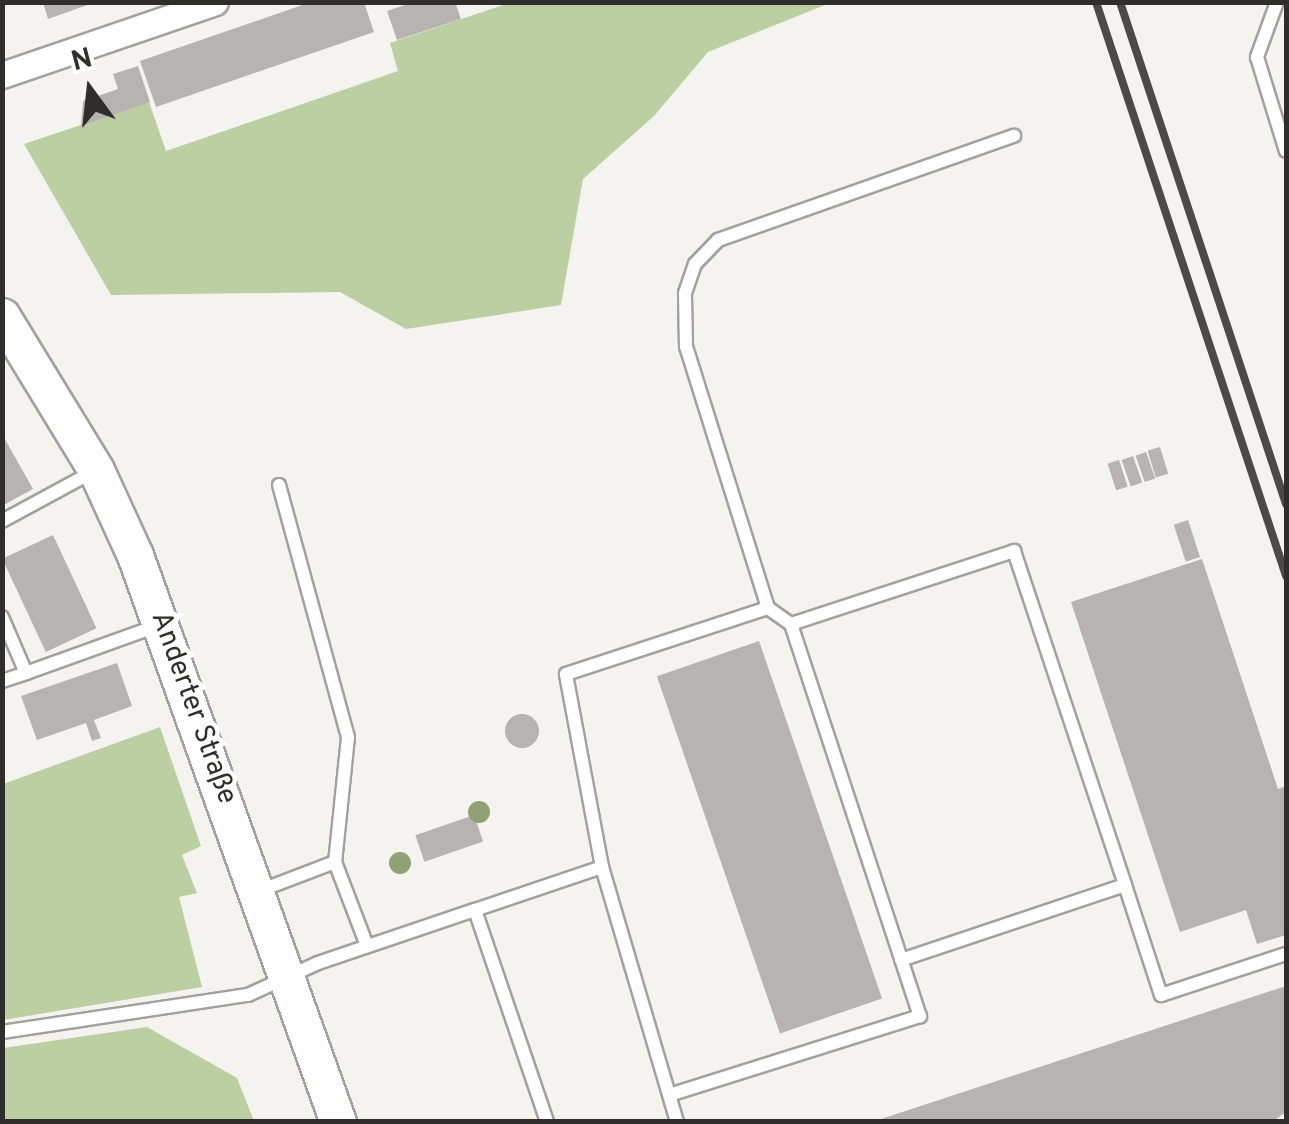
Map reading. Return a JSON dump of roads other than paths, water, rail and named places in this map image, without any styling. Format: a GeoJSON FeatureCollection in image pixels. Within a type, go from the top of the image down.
{"type":"FeatureCollection","features":[{"type":"Feature","properties":{"kind":"main road","name":"Anderter Straße"},"geometry":{"type":"LineString","coordinates":[[2,316],[96,470],[163,624],[338,1122]]}},
{"type":"Feature","properties":{"kind":"street"},"geometry":{"type":"LineString","coordinates":[[2,74],[215,2]]}},
{"type":"Feature","properties":{"kind":"lane"},"geometry":{"type":"LineString","coordinates":[[1277,2],[1257,58],[1286,151]]}},
{"type":"Feature","properties":{"kind":"lane"},"geometry":{"type":"LineString","coordinates":[[670,1096],[920,1016],[792,624],[768,608],[686,348],[682,323],[695,264],[718,240],[1014,136]]}},
{"type":"Feature","properties":{"kind":"lane"},"geometry":{"type":"LineString","coordinates":[[2,521],[96,470]]}},
{"type":"Feature","properties":{"kind":"lane"},"geometry":{"type":"LineString","coordinates":[[279,485],[348,738],[335,862],[367,946]]}},
{"type":"Feature","properties":{"kind":"lane"},"geometry":{"type":"LineString","coordinates":[[792,624],[1014,550],[1161,996],[1286,954]]}},
{"type":"Feature","properties":{"kind":"lane"},"geometry":{"type":"LineString","coordinates":[[677,1122],[602,867],[566,674],[768,608]]}},
{"type":"Feature","properties":{"kind":"lane"},"geometry":{"type":"LineString","coordinates":[[2,617],[26,673]]}},
{"type":"Feature","properties":{"kind":"lane"},"geometry":{"type":"LineString","coordinates":[[2,681],[163,624]]}},
{"type":"Feature","properties":{"kind":"lane"},"geometry":{"type":"LineString","coordinates":[[259,891],[335,862]]}},
{"type":"Feature","properties":{"kind":"lane"},"geometry":{"type":"LineString","coordinates":[[2,1032],[248,995],[367,946],[602,867]]}},
{"type":"Feature","properties":{"kind":"lane"},"geometry":{"type":"LineString","coordinates":[[901,960],[1124,885]]}},
{"type":"Feature","properties":{"kind":"lane"},"geometry":{"type":"LineString","coordinates":[[475,910],[546,1122]]}},
{"type":"Feature","properties":{"kind":"railway"},"geometry":{"type":"LineString","coordinates":[[1096,2],[1286,576]]}},
{"type":"Feature","properties":{"kind":"railway"},"geometry":{"type":"LineString","coordinates":[[1120,2],[1286,504]]}}]}
